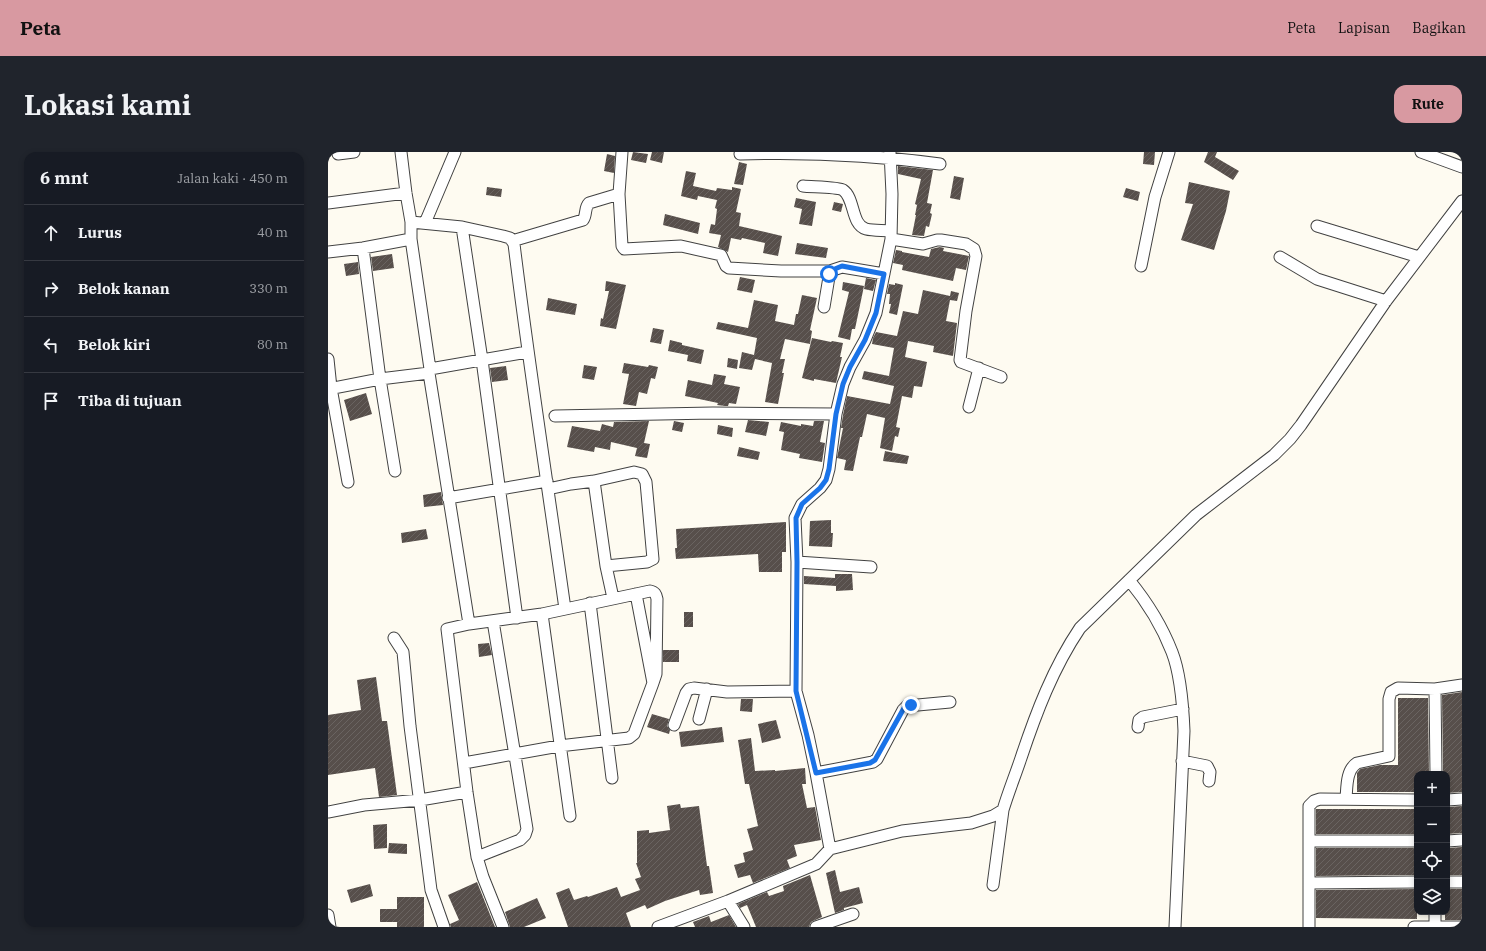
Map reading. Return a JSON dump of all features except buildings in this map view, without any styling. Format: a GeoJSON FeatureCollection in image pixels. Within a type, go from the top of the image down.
{"type":"FeatureCollection","features":[{"type":"Feature","properties":{"kind":"street"},"geometry":{"type":"LineString","coordinates":[[338,154],[354,152]]}},
{"type":"Feature","properties":{"kind":"street"},"geometry":{"type":"LineString","coordinates":[[401,152],[429,371],[469,624]]}},
{"type":"Feature","properties":{"kind":"street"},"geometry":{"type":"LineString","coordinates":[[425,223],[455,152]]}},
{"type":"Feature","properties":{"kind":"street"},"geometry":{"type":"LineString","coordinates":[[622,152],[619,194],[622,246],[624,249],[681,246],[721,255],[726,266],[729,268],[781,271],[830,271],[842,266],[884,274]]}},
{"type":"Feature","properties":{"kind":"street"},"geometry":{"type":"LineString","coordinates":[[740,154],[783,152],[890,154],[940,164]]}},
{"type":"Feature","properties":{"kind":"street"},"geometry":{"type":"LineString","coordinates":[[1141,266],[1155,197],[1169,152]]}},
{"type":"Feature","properties":{"kind":"street"},"geometry":{"type":"LineString","coordinates":[[1421,152],[1462,168]]}},
{"type":"Feature","properties":{"kind":"street"},"geometry":{"type":"LineString","coordinates":[[830,849],[816,773],[796,691],[796,518],[802,504],[820,488],[826,480],[829,469],[836,414],[846,376],[865,340],[876,313],[891,235],[892,194],[890,154]]}},
{"type":"Feature","properties":{"kind":"street"},"geometry":{"type":"LineString","coordinates":[[803,186],[842,190],[849,196],[859,224],[864,229],[923,244],[941,240],[966,244],[974,248],[976,256],[966,311],[960,357],[961,362],[1001,377]]}},
{"type":"Feature","properties":{"kind":"street"},"geometry":{"type":"LineString","coordinates":[[328,203],[406,194]]}},
{"type":"Feature","properties":{"kind":"street"},"geometry":{"type":"LineString","coordinates":[[411,222],[462,227],[503,236],[512,241],[583,220],[586,206],[589,203],[619,194]]}},
{"type":"Feature","properties":{"kind":"street"},"geometry":{"type":"LineString","coordinates":[[993,885],[1003,810],[1010,786],[1042,698],[1066,649],[1080,628],[1196,515],[1258,469],[1290,439],[1386,301],[1462,201]]}},
{"type":"Feature","properties":{"kind":"street"},"geometry":{"type":"LineString","coordinates":[[1317,226],[1419,257]]}},
{"type":"Feature","properties":{"kind":"street"},"geometry":{"type":"LineString","coordinates":[[462,227],[482,360],[517,618]]}},
{"type":"Feature","properties":{"kind":"street"},"geometry":{"type":"LineString","coordinates":[[328,252],[363,248],[411,239]]}},
{"type":"Feature","properties":{"kind":"street"},"geometry":{"type":"LineString","coordinates":[[512,241],[565,609]]}},
{"type":"Feature","properties":{"kind":"street"},"geometry":{"type":"LineString","coordinates":[[363,248],[380,379],[395,471]]}},
{"type":"Feature","properties":{"kind":"street"},"geometry":{"type":"LineString","coordinates":[[1280,257],[1317,279],[1386,301]]}},
{"type":"Feature","properties":{"kind":"street"},"geometry":{"type":"LineString","coordinates":[[824,307],[830,271]]}},
{"type":"Feature","properties":{"kind":"street"},"geometry":{"type":"LineString","coordinates":[[330,388],[528,352]]}},
{"type":"Feature","properties":{"kind":"street"},"geometry":{"type":"LineString","coordinates":[[328,359],[330,388],[348,482]]}},
{"type":"Feature","properties":{"kind":"street"},"geometry":{"type":"LineString","coordinates":[[969,407],[979,368]]}},
{"type":"Feature","properties":{"kind":"street"},"geometry":{"type":"LineString","coordinates":[[555,416],[713,413],[836,414]]}},
{"type":"Feature","properties":{"kind":"street"},"geometry":{"type":"LineString","coordinates":[[448,498],[499,489],[594,482],[634,472],[642,474],[646,482],[653,559],[647,562],[606,566]]}},
{"type":"Feature","properties":{"kind":"street"},"geometry":{"type":"LineString","coordinates":[[594,482],[606,566],[613,598]]}},
{"type":"Feature","properties":{"kind":"street"},"geometry":{"type":"LineString","coordinates":[[797,562],[871,567]]}},
{"type":"Feature","properties":{"kind":"street"},"geometry":{"type":"LineString","coordinates":[[1129,580],[1144,599],[1160,626],[1173,653],[1183,709],[1184,731],[1175,927]]}},
{"type":"Feature","properties":{"kind":"street"},"geometry":{"type":"LineString","coordinates":[[464,763],[559,746],[607,741],[629,738],[633,736],[656,674],[656,595],[653,592],[636,594],[542,614],[469,624],[447,629],[467,792],[477,857],[483,877],[503,927]]}},
{"type":"Feature","properties":{"kind":"street"},"geometry":{"type":"LineString","coordinates":[[636,594],[652,683]]}},
{"type":"Feature","properties":{"kind":"street"},"geometry":{"type":"LineString","coordinates":[[590,603],[612,778]]}},
{"type":"Feature","properties":{"kind":"street"},"geometry":{"type":"LineString","coordinates":[[542,614],[559,746],[570,816]]}},
{"type":"Feature","properties":{"kind":"street"},"geometry":{"type":"LineString","coordinates":[[477,857],[520,840],[525,835],[527,829],[493,621]]}},
{"type":"Feature","properties":{"kind":"street"},"geometry":{"type":"LineString","coordinates":[[394,638],[403,652],[410,726],[431,890],[444,927]]}},
{"type":"Feature","properties":{"kind":"street"},"geometry":{"type":"LineString","coordinates":[[1346,799],[1348,777],[1354,765],[1388,756],[1389,699],[1391,692],[1398,688],[1435,689],[1462,685]]}},
{"type":"Feature","properties":{"kind":"street"},"geometry":{"type":"LineString","coordinates":[[674,725],[688,690],[694,688],[727,692],[796,691]]}},
{"type":"Feature","properties":{"kind":"street"},"geometry":{"type":"LineString","coordinates":[[699,719],[707,689]]}},
{"type":"Feature","properties":{"kind":"street"},"geometry":{"type":"LineString","coordinates":[[1435,689],[1436,771]]}},
{"type":"Feature","properties":{"kind":"street"},"geometry":{"type":"LineString","coordinates":[[816,773],[873,762],[878,756],[904,708],[911,705],[950,702]]}},
{"type":"Feature","properties":{"kind":"street"},"geometry":{"type":"LineString","coordinates":[[1138,727],[1139,720],[1142,717],[1183,709]]}},
{"type":"Feature","properties":{"kind":"street"},"geometry":{"type":"LineString","coordinates":[[1182,761],[1207,766],[1210,772],[1209,781]]}},
{"type":"Feature","properties":{"kind":"street"},"geometry":{"type":"LineString","coordinates":[[328,812],[364,806],[420,800],[467,792]]}},
{"type":"Feature","properties":{"kind":"street"},"geometry":{"type":"LineString","coordinates":[[1309,927],[1310,804],[1320,799],[1414,800]]}},
{"type":"Feature","properties":{"kind":"street"},"geometry":{"type":"LineString","coordinates":[[1450,800],[1462,799]]}},
{"type":"Feature","properties":{"kind":"street"},"geometry":{"type":"LineString","coordinates":[[658,927],[728,902],[816,864],[830,849],[902,831],[971,823],[993,816],[1003,810]]}},
{"type":"Feature","properties":{"kind":"street"},"geometry":{"type":"LineString","coordinates":[[1450,841],[1462,840]]}},
{"type":"Feature","properties":{"kind":"street"},"geometry":{"type":"LineString","coordinates":[[1310,841],[1414,841]]}},
{"type":"Feature","properties":{"kind":"street"},"geometry":{"type":"LineString","coordinates":[[1310,883],[1414,882]]}},
{"type":"Feature","properties":{"kind":"street"},"geometry":{"type":"LineString","coordinates":[[1450,882],[1462,882]]}},
{"type":"Feature","properties":{"kind":"street"},"geometry":{"type":"LineString","coordinates":[[728,902],[744,927]]}},
{"type":"Feature","properties":{"kind":"street"},"geometry":{"type":"LineString","coordinates":[[816,927],[853,914]]}},
{"type":"Feature","properties":{"kind":"street"},"geometry":{"type":"LineString","coordinates":[[328,915],[330,927]]}},
{"type":"Feature","properties":{"kind":"street"},"geometry":{"type":"LineString","coordinates":[[1435,915],[1435,927]]}},
{"type":"Feature","properties":{"kind":"street"},"geometry":{"type":"LineString","coordinates":[[1414,927],[1462,927]]}},
{"type":"Feature","properties":{"kind":"route"},"geometry":{"type":"LineString","coordinates":[[829,274],[830,271],[842,266],[884,274],[876,313],[865,340],[850,367],[843,384],[836,414],[829,469],[826,480],[824,484],[802,504],[798,510],[796,518],[796,691],[808,735],[816,773],[873,762],[878,756],[904,708],[911,705]]}}]}
